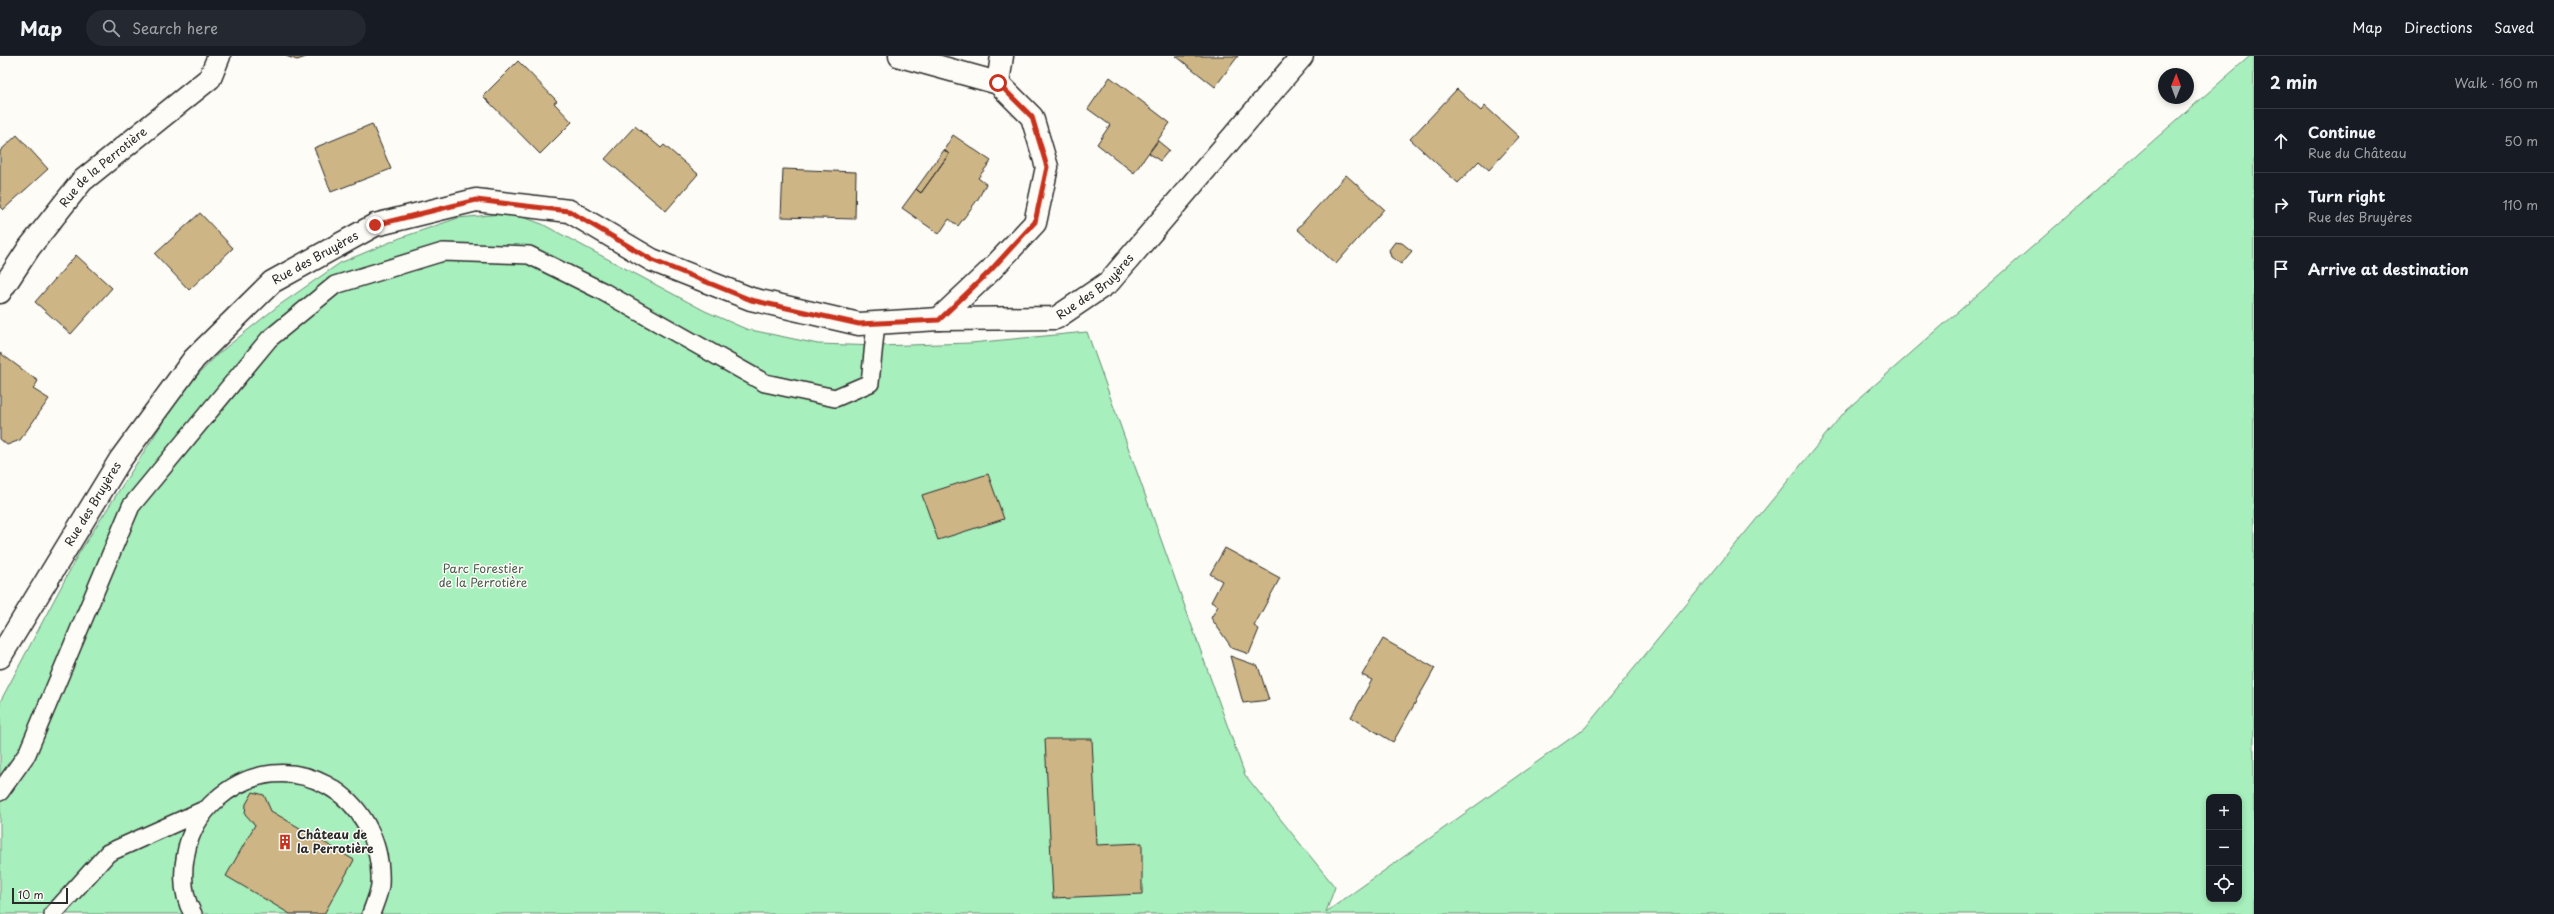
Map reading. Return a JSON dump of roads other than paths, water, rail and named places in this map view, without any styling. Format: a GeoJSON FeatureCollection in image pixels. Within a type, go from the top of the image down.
{"type":"FeatureCollection","features":[{"type":"Feature","properties":{"kind":"street","name":"Rue de la Perrotière"},"geometry":{"type":"LineString","coordinates":[[0,292],[29,248],[82,181],[210,78],[219,56]]}},
{"type":"Feature","properties":{"kind":"street"},"geometry":{"type":"LineString","coordinates":[[900,56],[998,83],[1032,117],[1047,167],[1035,222],[990,271],[939,320]]}},
{"type":"Feature","properties":{"kind":"street"},"geometry":{"type":"LineString","coordinates":[[998,83],[1002,56]]}},
{"type":"Feature","properties":{"kind":"street","name":"Rue des Bruyères"},"geometry":{"type":"LineString","coordinates":[[0,657],[120,460],[194,359],[272,282],[375,225],[476,200],[569,211],[652,260],[751,300],[859,324],[939,320],[1056,318],[1109,282],[1302,56]]}},
{"type":"Feature","properties":{"kind":"lane"},"geometry":{"type":"LineString","coordinates":[[0,792],[27,754],[131,506],[268,339],[335,285],[444,252],[529,255],[602,291],[765,383],[835,398],[870,383],[876,323]]}},
{"type":"Feature","properties":{"kind":"lane"},"geometry":{"type":"LineString","coordinates":[[53,914],[108,853],[204,810],[229,788],[259,776],[291,774],[322,782],[349,799],[369,825],[379,855],[380,887],[371,914]]}},
{"type":"Feature","properties":{"kind":"lane"},"geometry":{"type":"LineString","coordinates":[[193,914],[188,904],[182,872],[188,839],[204,810]]}},
{"type":"Feature","properties":{"kind":"place","name":"Château de la Perrotière"},"geometry":{"type":"Point","coordinates":[285,842]}},
{"type":"Feature","properties":{"kind":"park label","name":"Parc Forestier de la Perrotière"},"geometry":{"type":"Point","coordinates":[483,576]}}]}
